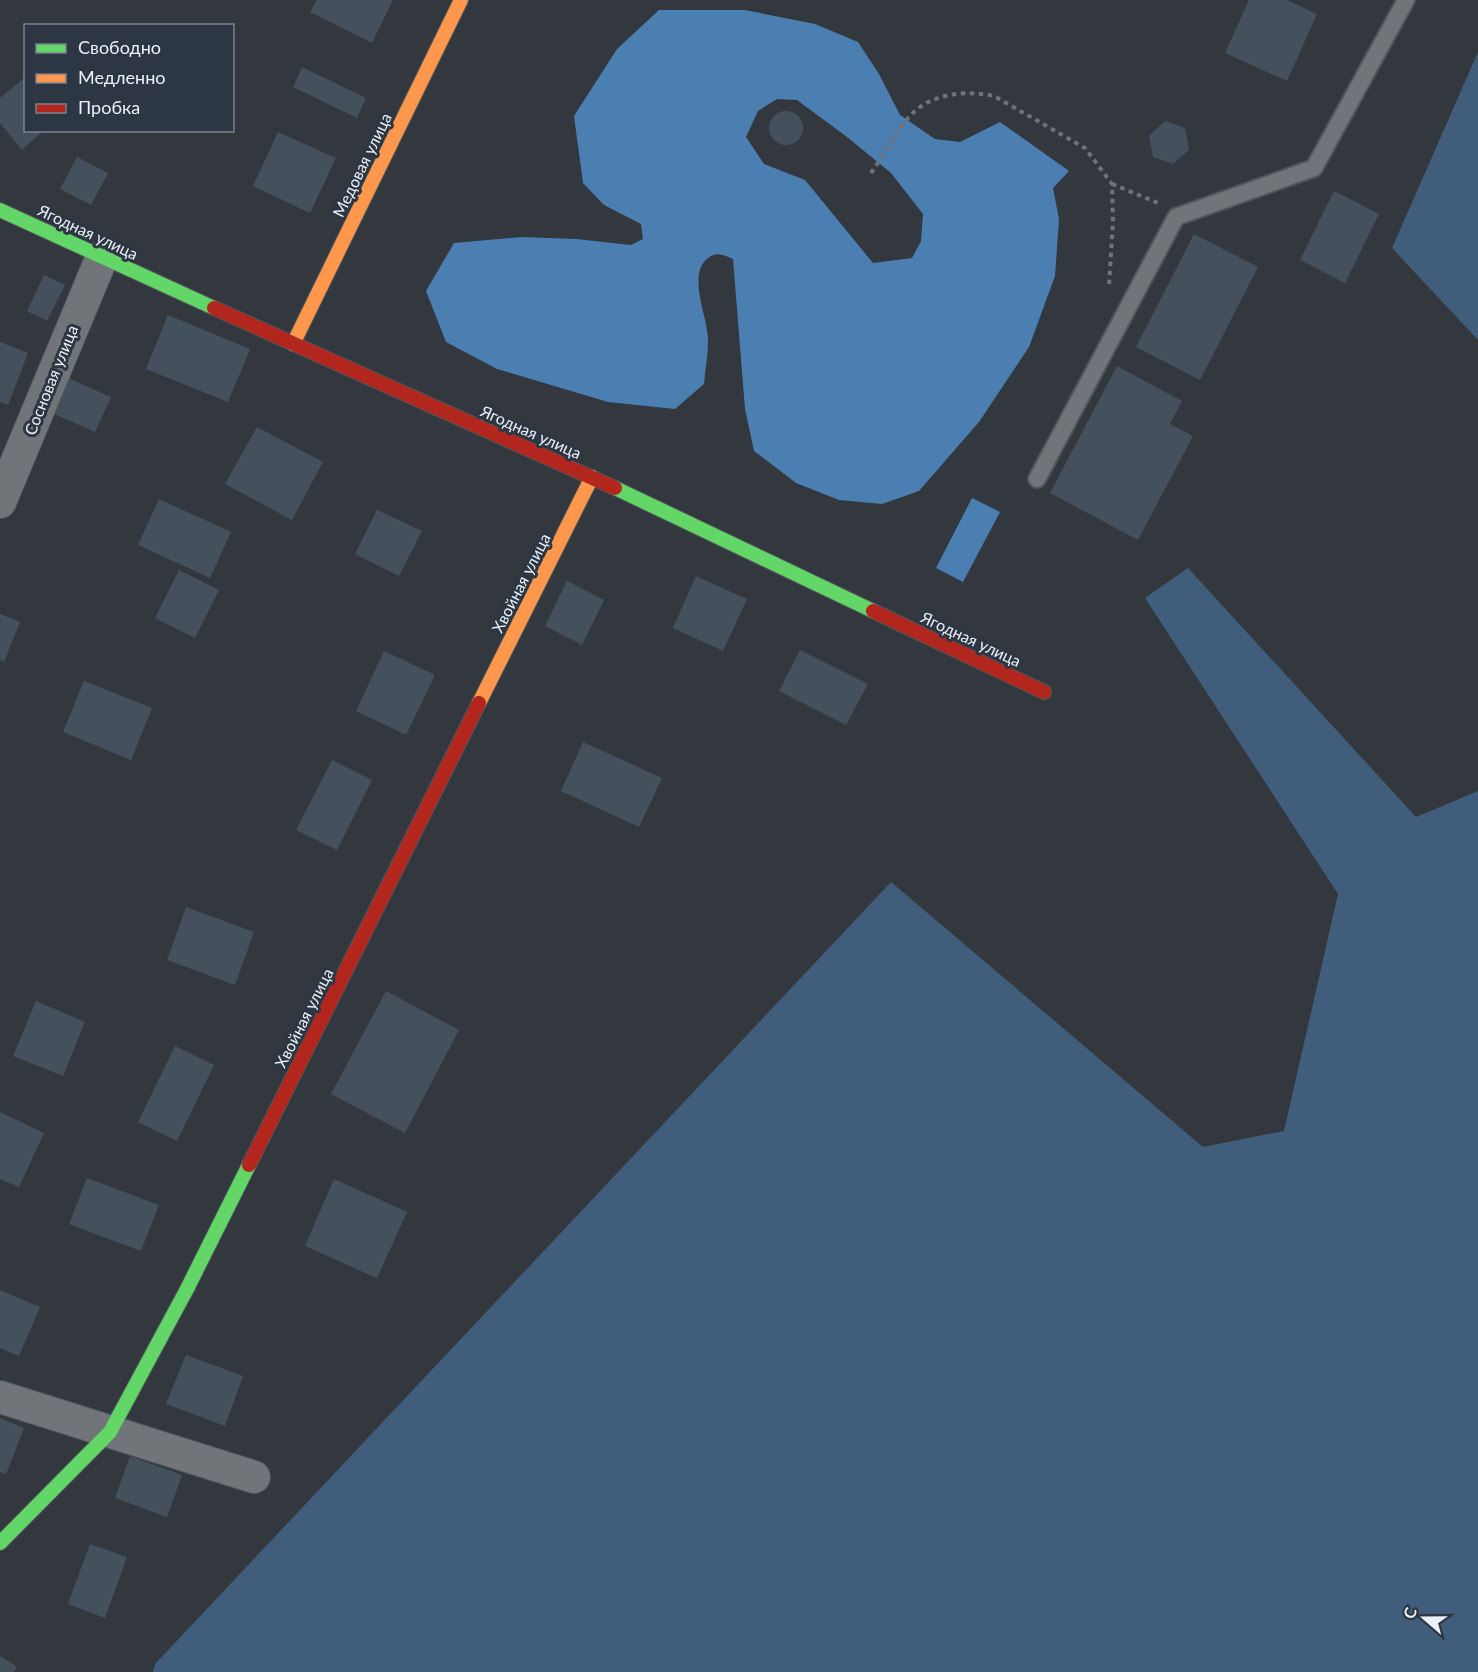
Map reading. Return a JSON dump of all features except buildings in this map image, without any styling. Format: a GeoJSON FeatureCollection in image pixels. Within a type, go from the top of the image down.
{"type":"FeatureCollection","features":[{"type":"Feature","properties":{"kind":"street","name":"Медовая улица"},"geometry":{"type":"LineString","coordinates":[[293,344],[461,0]]}},
{"type":"Feature","properties":{"kind":"street","name":"Ягодная улица"},"geometry":{"type":"LineString","coordinates":[[0,210],[592,477],[1044,692]]}},
{"type":"Feature","properties":{"kind":"street","name":"Сосновая улица"},"geometry":{"type":"LineString","coordinates":[[0,502],[102,257]]}},
{"type":"Feature","properties":{"kind":"street","name":"Хвойная улица"},"geometry":{"type":"LineString","coordinates":[[0,1543],[110,1432],[187,1289],[592,477]]}},
{"type":"Feature","properties":{"kind":"street"},"geometry":{"type":"LineString","coordinates":[[0,1397],[254,1477]]}},
{"type":"Feature","properties":{"kind":"lane"},"geometry":{"type":"LineString","coordinates":[[1036,479],[1176,217],[1314,168],[1406,0]]}},
{"type":"Feature","properties":{"kind":"path"},"geometry":{"type":"LineString","coordinates":[[871,173],[911,114],[926,103],[940,97],[977,92],[994,96],[1085,148],[1112,184],[1185,214]]}},
{"type":"Feature","properties":{"kind":"path"},"geometry":{"type":"LineString","coordinates":[[1109,288],[1113,222],[1112,184]]}},
{"type":"Feature","properties":{"kind":"shaded area"},"geometry":{"type":"Polygon","coordinates":[[[659,10],[745,10],[815,24],[858,42],[879,74],[900,115],[935,139],[960,142],[1000,122],[1069,171],[1053,188],[1059,219],[1055,276],[1029,347],[979,422],[919,491],[882,504],[839,500],[796,483],[754,451],[745,409],[733,259],[724,255],[717,254],[708,258],[699,275],[700,298],[708,342],[704,384],[675,409],[608,402],[497,369],[446,342],[426,291],[454,243],[522,237],[576,239],[631,245],[643,239],[641,224],[604,205],[583,183],[574,116],[617,49],[659,10]],[[777,99],[758,111],[746,137],[764,164],[805,180],[873,263],[912,258],[921,241],[923,214],[891,173],[797,100],[777,99]]]}},
{"type":"Feature","properties":{"kind":"shaded area"},"geometry":{"type":"Polygon","coordinates":[[[1478,52],[1478,340],[1392,248],[1478,52]]]}},
{"type":"Feature","properties":{"kind":"shaded area"},"geometry":{"type":"Polygon","coordinates":[[[972,498],[1000,512],[963,582],[936,568],[972,498]]]}},
{"type":"Feature","properties":{"kind":"shaded area"},"geometry":{"type":"Polygon","coordinates":[[[1188,568],[1416,817],[1478,791],[1478,1672],[153,1672],[155,1664],[891,882],[1203,1147],[1284,1131],[1338,894],[1145,598],[1188,568]]]}},
{"type":"Feature","properties":{"kind":"traffic: fast"},"geometry":{"type":"LineString","coordinates":[[0,210],[214,308]]}},
{"type":"Feature","properties":{"kind":"traffic: fast"},"geometry":{"type":"LineString","coordinates":[[615,488],[873,611]]}},
{"type":"Feature","properties":{"kind":"traffic: fast"},"geometry":{"type":"LineString","coordinates":[[0,1543],[110,1432],[187,1289],[249,1165]]}},
{"type":"Feature","properties":{"kind":"traffic: slow"},"geometry":{"type":"LineString","coordinates":[[293,344],[461,0]]}},
{"type":"Feature","properties":{"kind":"traffic: slow"},"geometry":{"type":"LineString","coordinates":[[479,703],[592,477]]}},
{"type":"Feature","properties":{"kind":"traffic: jam"},"geometry":{"type":"LineString","coordinates":[[214,308],[615,488]]}},
{"type":"Feature","properties":{"kind":"traffic: jam"},"geometry":{"type":"LineString","coordinates":[[873,611],[1044,692]]}},
{"type":"Feature","properties":{"kind":"traffic: jam"},"geometry":{"type":"LineString","coordinates":[[249,1165],[479,703]]}}]}
